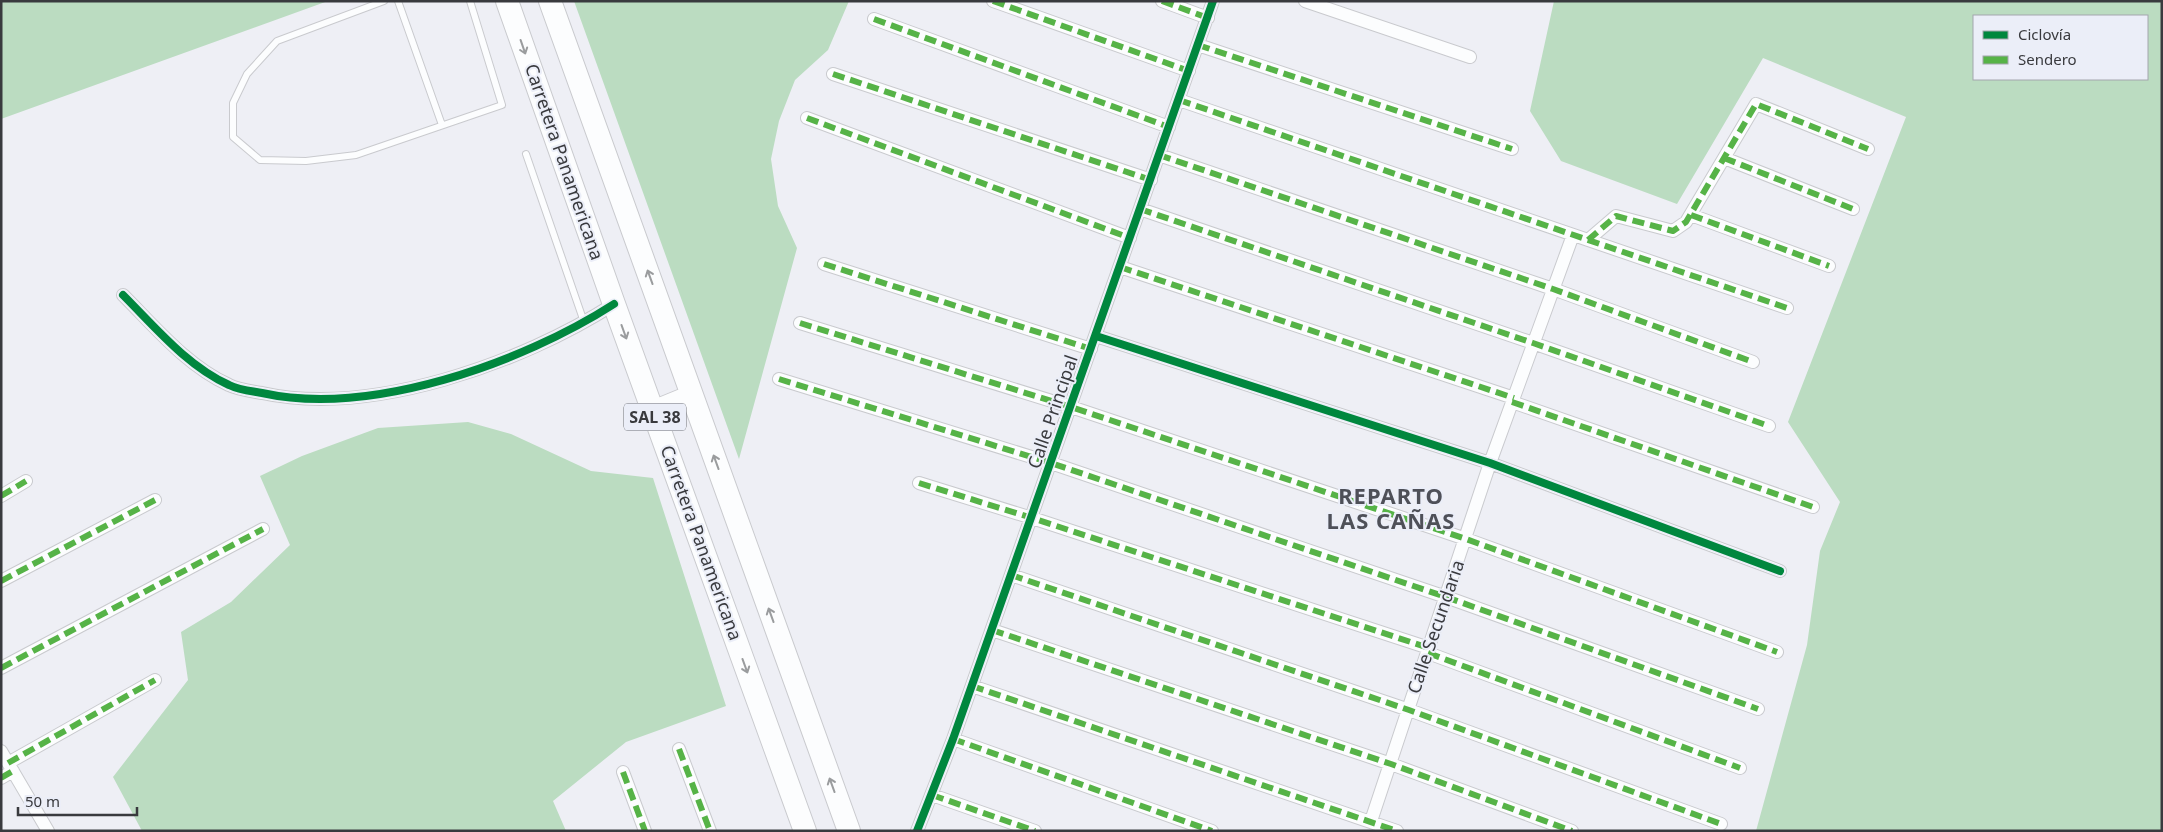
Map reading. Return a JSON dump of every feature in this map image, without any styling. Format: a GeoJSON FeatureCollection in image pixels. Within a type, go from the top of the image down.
{"type":"FeatureCollection","features":[{"type":"Feature","properties":{"kind":"highway","name":"Carretera Panamericana"},"geometry":{"type":"LineString","coordinates":[[507,1],[614,304],[805,831]]}},
{"type":"Feature","properties":{"kind":"highway","name":"SAL 38"},"geometry":{"type":"LineString","coordinates":[[550,1],[848,831]]}},
{"type":"Feature","properties":{"kind":"highway"},"geometry":{"type":"LineString","coordinates":[[653,412],[692,396]]}},
{"type":"Feature","properties":{"kind":"street"},"geometry":{"type":"LineString","coordinates":[[993,1],[1189,71]]}},
{"type":"Feature","properties":{"kind":"street"},"geometry":{"type":"LineString","coordinates":[[1162,1],[1208,18]]}},
{"type":"Feature","properties":{"kind":"street","name":"Calle Principal"},"geometry":{"type":"LineString","coordinates":[[917,831],[954,739],[1214,1]]}},
{"type":"Feature","properties":{"kind":"street"},"geometry":{"type":"LineString","coordinates":[[1305,1],[1470,58]]}},
{"type":"Feature","properties":{"kind":"street"},"geometry":{"type":"LineString","coordinates":[[874,20],[1169,127]]}},
{"type":"Feature","properties":{"kind":"street"},"geometry":{"type":"LineString","coordinates":[[1198,45],[1512,149]]}},
{"type":"Feature","properties":{"kind":"street"},"geometry":{"type":"LineString","coordinates":[[833,74],[1151,180]]}},
{"type":"Feature","properties":{"kind":"street"},"geometry":{"type":"LineString","coordinates":[[1179,100],[1787,308]]}},
{"type":"Feature","properties":{"kind":"street"},"geometry":{"type":"LineString","coordinates":[[1588,240],[1616,216],[1673,231],[1686,222],[1756,104],[1868,149]]}},
{"type":"Feature","properties":{"kind":"street"},"geometry":{"type":"LineString","coordinates":[[807,118],[1130,238]]}},
{"type":"Feature","properties":{"kind":"street"},"geometry":{"type":"LineString","coordinates":[[1159,155],[1553,289],[1753,362]]}},
{"type":"Feature","properties":{"kind":"street"},"geometry":{"type":"LineString","coordinates":[[1724,158],[1853,209]]}},
{"type":"Feature","properties":{"kind":"street"},"geometry":{"type":"LineString","coordinates":[[1140,209],[1533,343],[1768,426]]}},
{"type":"Feature","properties":{"kind":"street"},"geometry":{"type":"LineString","coordinates":[[1691,215],[1829,266]]}},
{"type":"Feature","properties":{"kind":"street","name":"Calle Secundaria"},"geometry":{"type":"LineString","coordinates":[[1371,822],[1490,463],[1573,234]]}},
{"type":"Feature","properties":{"kind":"street"},"geometry":{"type":"LineString","coordinates":[[824,264],[1091,349]]}},
{"type":"Feature","properties":{"kind":"street"},"geometry":{"type":"LineString","coordinates":[[1120,267],[1513,400],[1812,507]]}},
{"type":"Feature","properties":{"kind":"street"},"geometry":{"type":"LineString","coordinates":[[123,295],[194,366],[230,386],[282,397],[331,400],[380,394],[456,377],[547,343],[585,323],[614,304]]}},
{"type":"Feature","properties":{"kind":"street"},"geometry":{"type":"LineString","coordinates":[[800,323],[1071,407],[1466,539],[1777,652]]}},
{"type":"Feature","properties":{"kind":"street"},"geometry":{"type":"LineString","coordinates":[[1096,336],[1490,463],[1780,571]]}},
{"type":"Feature","properties":{"kind":"street"},"geometry":{"type":"LineString","coordinates":[[779,380],[1051,463],[1446,597],[1758,709]]}},
{"type":"Feature","properties":{"kind":"street"},"geometry":{"type":"LineString","coordinates":[[1,496],[26,481]]}},
{"type":"Feature","properties":{"kind":"street"},"geometry":{"type":"LineString","coordinates":[[919,483],[1032,518],[1428,651],[1740,768]]}},
{"type":"Feature","properties":{"kind":"street"},"geometry":{"type":"LineString","coordinates":[[1,581],[155,500]]}},
{"type":"Feature","properties":{"kind":"street"},"geometry":{"type":"LineString","coordinates":[[1,668],[264,529]]}},
{"type":"Feature","properties":{"kind":"street"},"geometry":{"type":"LineString","coordinates":[[1011,576],[1409,710],[1721,824]]}},
{"type":"Feature","properties":{"kind":"street"},"geometry":{"type":"LineString","coordinates":[[992,630],[1391,764],[1572,831]]}},
{"type":"Feature","properties":{"kind":"street"},"geometry":{"type":"LineString","coordinates":[[1,778],[11,767],[155,680]]}},
{"type":"Feature","properties":{"kind":"street"},"geometry":{"type":"LineString","coordinates":[[972,686],[1397,831]]}},
{"type":"Feature","properties":{"kind":"street"},"geometry":{"type":"LineString","coordinates":[[954,739],[1212,831]]}},
{"type":"Feature","properties":{"kind":"street"},"geometry":{"type":"LineString","coordinates":[[679,749],[710,831]]}},
{"type":"Feature","properties":{"kind":"street"},"geometry":{"type":"LineString","coordinates":[[1,751],[48,831]]}},
{"type":"Feature","properties":{"kind":"street"},"geometry":{"type":"LineString","coordinates":[[624,772],[645,831]]}},
{"type":"Feature","properties":{"kind":"street"},"geometry":{"type":"LineString","coordinates":[[932,795],[1035,831]]}},
{"type":"Feature","properties":{"kind":"lane"},"geometry":{"type":"LineString","coordinates":[[384,1],[277,41],[247,74],[233,103],[233,137],[260,160],[306,161],[356,155],[502,104],[470,1]]}},
{"type":"Feature","properties":{"kind":"lane"},"geometry":{"type":"LineString","coordinates":[[398,1],[442,125]]}},
{"type":"Feature","properties":{"kind":"lane"},"geometry":{"type":"LineString","coordinates":[[526,154],[585,323]]}},
{"type":"Feature","properties":{"kind":"green space"},"geometry":{"type":"Polygon","coordinates":[[[1,1],[328,1],[1,119],[1,1]]]}},
{"type":"Feature","properties":{"kind":"green space"},"geometry":{"type":"Polygon","coordinates":[[[574,1],[849,1],[828,50],[795,80],[779,121],[771,159],[778,206],[797,248],[739,459],[574,1]]]}},
{"type":"Feature","properties":{"kind":"green space"},"geometry":{"type":"Polygon","coordinates":[[[1554,1],[2162,1],[2162,831],[1756,831],[1807,645],[1820,551],[1840,502],[1788,422],[1906,117],[1763,58],[1677,204],[1561,161],[1530,111],[1554,1]]]}},
{"type":"Feature","properties":{"kind":"green space"},"geometry":{"type":"Polygon","coordinates":[[[468,422],[511,434],[591,471],[653,478],[726,706],[626,742],[553,801],[566,831],[142,831],[113,777],[188,680],[181,632],[231,602],[290,545],[260,476],[302,456],[378,428],[468,422]]]}},
{"type":"Feature","properties":{"kind":"marked path"},"geometry":{"type":"LineString","coordinates":[[993,1],[1189,71]]}},
{"type":"Feature","properties":{"kind":"marked path"},"geometry":{"type":"LineString","coordinates":[[1162,1],[1208,18]]}},
{"type":"Feature","properties":{"kind":"marked path"},"geometry":{"type":"LineString","coordinates":[[874,19],[1169,127]]}},
{"type":"Feature","properties":{"kind":"marked path"},"geometry":{"type":"LineString","coordinates":[[1198,45],[1512,149]]}},
{"type":"Feature","properties":{"kind":"marked path"},"geometry":{"type":"LineString","coordinates":[[833,74],[1151,180]]}},
{"type":"Feature","properties":{"kind":"marked path"},"geometry":{"type":"LineString","coordinates":[[1179,100],[1787,308]]}},
{"type":"Feature","properties":{"kind":"marked path"},"geometry":{"type":"LineString","coordinates":[[1588,240],[1616,216],[1673,231],[1686,222],[1756,104],[1868,149]]}},
{"type":"Feature","properties":{"kind":"marked path"},"geometry":{"type":"LineString","coordinates":[[807,118],[1130,238]]}},
{"type":"Feature","properties":{"kind":"marked path"},"geometry":{"type":"LineString","coordinates":[[1159,155],[1553,289],[1753,362]]}},
{"type":"Feature","properties":{"kind":"marked path"},"geometry":{"type":"LineString","coordinates":[[1724,158],[1853,209]]}},
{"type":"Feature","properties":{"kind":"marked path"},"geometry":{"type":"LineString","coordinates":[[1140,209],[1769,426]]}},
{"type":"Feature","properties":{"kind":"marked path"},"geometry":{"type":"LineString","coordinates":[[1691,215],[1829,266]]}},
{"type":"Feature","properties":{"kind":"marked path"},"geometry":{"type":"LineString","coordinates":[[824,264],[1091,349]]}},
{"type":"Feature","properties":{"kind":"marked path"},"geometry":{"type":"LineString","coordinates":[[1120,267],[1514,398]]}},
{"type":"Feature","properties":{"kind":"marked path"},"geometry":{"type":"LineString","coordinates":[[800,323],[1071,407],[1466,539],[1777,652]]}},
{"type":"Feature","properties":{"kind":"marked path"},"geometry":{"type":"LineString","coordinates":[[779,379],[1051,463],[1446,597],[1758,709]]}},
{"type":"Feature","properties":{"kind":"marked path"},"geometry":{"type":"LineString","coordinates":[[1512,402],[1813,507]]}},
{"type":"Feature","properties":{"kind":"marked path"},"geometry":{"type":"LineString","coordinates":[[1,496],[26,481]]}},
{"type":"Feature","properties":{"kind":"marked path"},"geometry":{"type":"LineString","coordinates":[[919,483],[1429,648]]}},
{"type":"Feature","properties":{"kind":"marked path"},"geometry":{"type":"LineString","coordinates":[[1,581],[155,500]]}},
{"type":"Feature","properties":{"kind":"marked path"},"geometry":{"type":"LineString","coordinates":[[1,668],[263,529]]}},
{"type":"Feature","properties":{"kind":"marked path"},"geometry":{"type":"LineString","coordinates":[[1011,575],[1409,710],[1721,824]]}},
{"type":"Feature","properties":{"kind":"marked path"},"geometry":{"type":"LineString","coordinates":[[992,630],[1391,764],[1572,831]]}},
{"type":"Feature","properties":{"kind":"marked path"},"geometry":{"type":"LineString","coordinates":[[1428,653],[1740,768]]}},
{"type":"Feature","properties":{"kind":"marked path"},"geometry":{"type":"LineString","coordinates":[[8,763],[155,680]]}},
{"type":"Feature","properties":{"kind":"marked path"},"geometry":{"type":"LineString","coordinates":[[972,686],[1397,831]]}},
{"type":"Feature","properties":{"kind":"marked path"},"geometry":{"type":"LineString","coordinates":[[953,739],[1212,831]]}},
{"type":"Feature","properties":{"kind":"marked path"},"geometry":{"type":"LineString","coordinates":[[679,749],[710,831]]}},
{"type":"Feature","properties":{"kind":"marked path"},"geometry":{"type":"LineString","coordinates":[[1,778],[13,771]]}},
{"type":"Feature","properties":{"kind":"marked path"},"geometry":{"type":"LineString","coordinates":[[623,772],[645,831]]}},
{"type":"Feature","properties":{"kind":"marked path"},"geometry":{"type":"LineString","coordinates":[[932,795],[1035,831]]}},
{"type":"Feature","properties":{"kind":"cycle path"},"geometry":{"type":"LineString","coordinates":[[917,831],[953,739],[1213,1]]}},
{"type":"Feature","properties":{"kind":"cycle path"},"geometry":{"type":"LineString","coordinates":[[123,295],[185,357],[214,377],[241,389],[305,398],[350,398],[397,391],[444,380],[536,346],[577,326],[614,304]]}},
{"type":"Feature","properties":{"kind":"cycle path"},"geometry":{"type":"LineString","coordinates":[[1096,336],[1490,463],[1780,571]]}},
{"type":"Feature","properties":{"kind":"district","name":"REPARTO LAS CAÑAS"},"geometry":{"type":"Point","coordinates":[1391,508]}}]}
